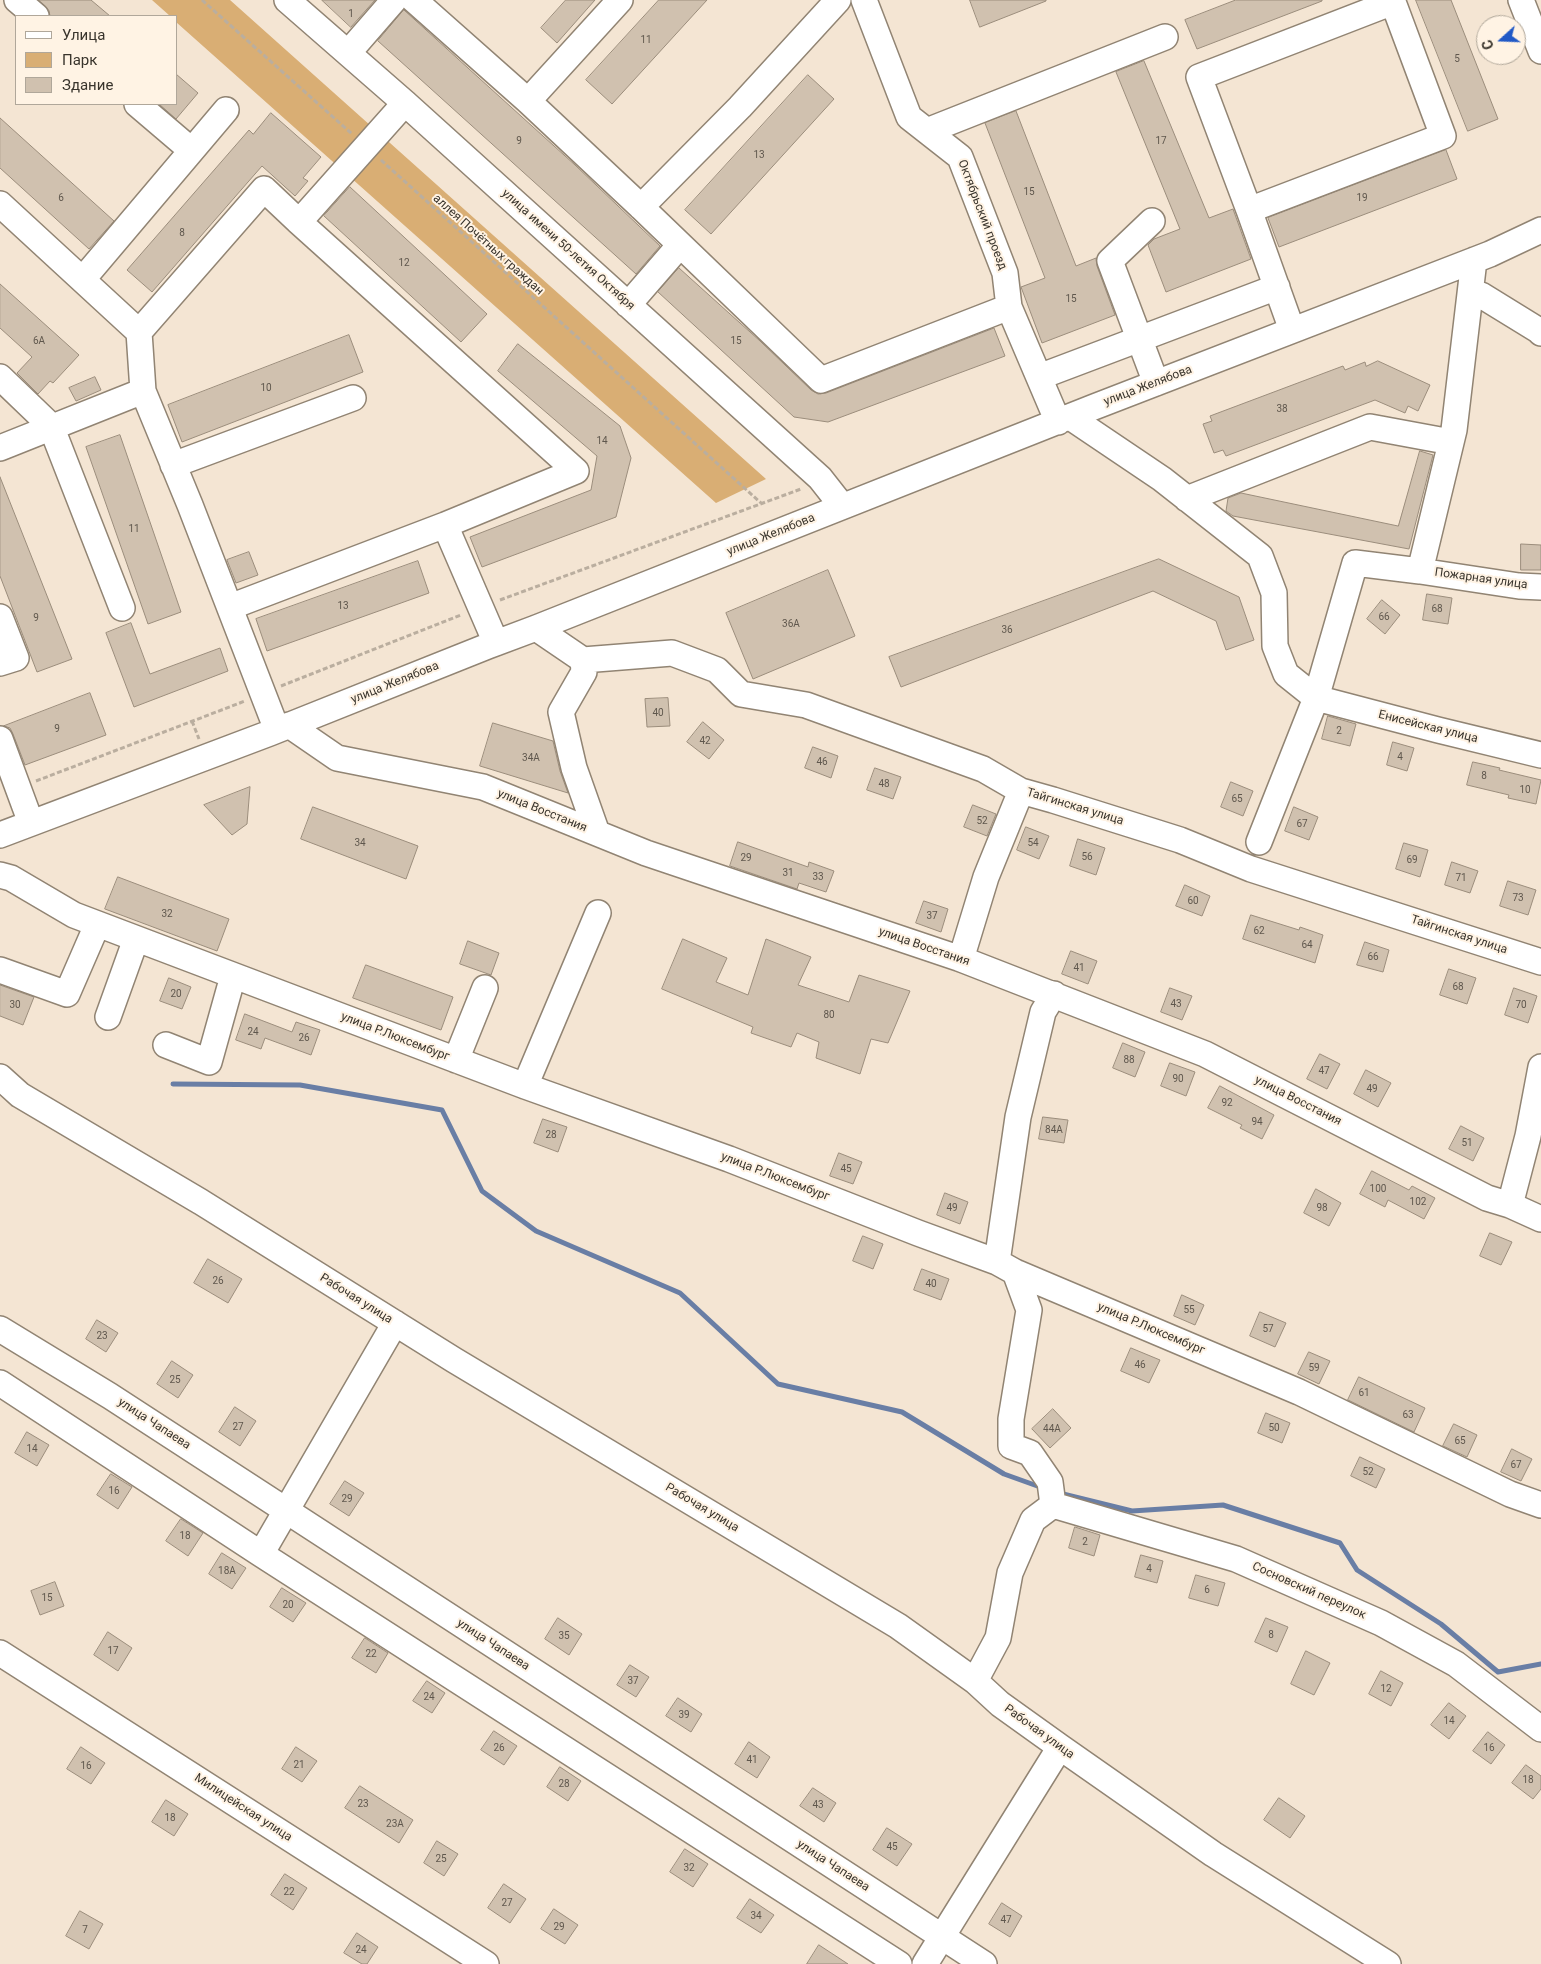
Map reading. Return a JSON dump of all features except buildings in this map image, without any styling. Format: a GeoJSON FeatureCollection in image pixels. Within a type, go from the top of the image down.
{"type":"FeatureCollection","features":[{"type":"Feature","properties":{"kind":"street"},"geometry":{"type":"LineString","coordinates":[[17,0],[35,15]]}},
{"type":"Feature","properties":{"kind":"street","name":"улица имени 50-летия Октября"},"geometry":{"type":"LineString","coordinates":[[287,0],[405,103],[820,478],[842,506]]}},
{"type":"Feature","properties":{"kind":"street"},"geometry":{"type":"LineString","coordinates":[[348,53],[394,0]]}},
{"type":"Feature","properties":{"kind":"street"},"geometry":{"type":"LineString","coordinates":[[414,0],[528,101],[821,380],[1009,307]]}},
{"type":"Feature","properties":{"kind":"street"},"geometry":{"type":"LineString","coordinates":[[528,101],[620,0]]}},
{"type":"Feature","properties":{"kind":"street"},"geometry":{"type":"LineString","coordinates":[[641,207],[740,107],[838,0]]}},
{"type":"Feature","properties":{"kind":"street","name":"Октябрьский проезд"},"geometry":{"type":"LineString","coordinates":[[864,0],[909,117],[960,157],[1005,273],[1009,307],[1039,377],[1064,420]]}},
{"type":"Feature","properties":{"kind":"street"},"geometry":{"type":"LineString","coordinates":[[1522,0],[1541,51]]}},
{"type":"Feature","properties":{"kind":"street"},"geometry":{"type":"LineString","coordinates":[[1249,210],[1443,136],[1393,2],[1199,77],[1292,330]]}},
{"type":"Feature","properties":{"kind":"street"},"geometry":{"type":"LineString","coordinates":[[927,131],[1165,37]]}},
{"type":"Feature","properties":{"kind":"street"},"geometry":{"type":"LineString","coordinates":[[299,222],[405,103]]}},
{"type":"Feature","properties":{"kind":"street"},"geometry":{"type":"LineString","coordinates":[[138,105],[191,150]]}},
{"type":"Feature","properties":{"kind":"street"},"geometry":{"type":"LineString","coordinates":[[83,279],[226,110]]}},
{"type":"Feature","properties":{"kind":"street"},"geometry":{"type":"LineString","coordinates":[[139,332],[264,189],[576,471],[446,525],[230,608]]}},
{"type":"Feature","properties":{"kind":"street"},"geometry":{"type":"LineString","coordinates":[[0,204],[139,332],[143,391],[263,694],[283,727]]}},
{"type":"Feature","properties":{"kind":"street"},"geometry":{"type":"LineString","coordinates":[[1152,221],[1110,262],[1156,383]]}},
{"type":"Feature","properties":{"kind":"street","name":"улица Желябова"},"geometry":{"type":"LineString","coordinates":[[0,835],[283,727],[1156,383],[1538,236]]}},
{"type":"Feature","properties":{"kind":"street"},"geometry":{"type":"LineString","coordinates":[[628,304],[680,245]]}},
{"type":"Feature","properties":{"kind":"street"},"geometry":{"type":"LineString","coordinates":[[1420,570],[1451,442],[1474,260]]}},
{"type":"Feature","properties":{"kind":"street"},"geometry":{"type":"LineString","coordinates":[[1039,377],[1277,287]]}},
{"type":"Feature","properties":{"kind":"street"},"geometry":{"type":"LineString","coordinates":[[1470,296],[1481,295],[1541,333]]}},
{"type":"Feature","properties":{"kind":"street"},"geometry":{"type":"LineString","coordinates":[[0,377],[51,426],[122,608]]}},
{"type":"Feature","properties":{"kind":"street"},"geometry":{"type":"LineString","coordinates":[[0,448],[51,426],[143,391]]}},
{"type":"Feature","properties":{"kind":"street"},"geometry":{"type":"LineString","coordinates":[[173,465],[353,398]]}},
{"type":"Feature","properties":{"kind":"street"},"geometry":{"type":"LineString","coordinates":[[1064,420],[1162,479],[1260,556],[1274,593],[1275,646],[1286,674],[1316,698],[1259,842],[1268,874]]}},
{"type":"Feature","properties":{"kind":"street"},"geometry":{"type":"LineString","coordinates":[[1187,499],[1370,427],[1451,442]]}},
{"type":"Feature","properties":{"kind":"street"},"geometry":{"type":"LineString","coordinates":[[446,525],[496,643]]}},
{"type":"Feature","properties":{"kind":"street","name":"Пожарная улица"},"geometry":{"type":"LineString","coordinates":[[1316,698],[1355,563],[1420,570],[1519,586],[1541,586]]}},
{"type":"Feature","properties":{"kind":"street"},"geometry":{"type":"LineString","coordinates":[[0,617],[16,658],[0,663]]}},
{"type":"Feature","properties":{"kind":"street"},"geometry":{"type":"LineString","coordinates":[[536,628],[583,660],[584,672],[561,712],[574,768],[596,833]]}},
{"type":"Feature","properties":{"kind":"street","name":"Тайгинская улица"},"geometry":{"type":"LineString","coordinates":[[583,660],[672,653],[717,670],[741,694],[806,705],[983,769],[1021,791],[1180,840],[1268,874],[1541,962]]}},
{"type":"Feature","properties":{"kind":"street","name":"Енисейская улица"},"geometry":{"type":"LineString","coordinates":[[1316,698],[1541,755]]}},
{"type":"Feature","properties":{"kind":"street","name":"улица Восстания"},"geometry":{"type":"LineString","coordinates":[[283,727],[337,758],[483,788],[646,853],[961,959],[1054,994],[1205,1054],[1487,1198],[1510,1205],[1541,1219]]}},
{"type":"Feature","properties":{"kind":"street"},"geometry":{"type":"LineString","coordinates":[[0,739],[31,823]]}},
{"type":"Feature","properties":{"kind":"street"},"geometry":{"type":"LineString","coordinates":[[961,959],[986,877],[1021,791]]}},
{"type":"Feature","properties":{"kind":"street"},"geometry":{"type":"LineString","coordinates":[[1225,858],[1259,842]]}},
{"type":"Feature","properties":{"kind":"street","name":"улица Р.Люксембург"},"geometry":{"type":"LineString","coordinates":[[0,875],[11,878],[74,915],[97,924],[525,1086],[729,1159],[1006,1267],[1299,1392],[1510,1494],[1541,1505]]}},
{"type":"Feature","properties":{"kind":"street"},"geometry":{"type":"LineString","coordinates":[[525,1086],[598,913]]}},
{"type":"Feature","properties":{"kind":"street"},"geometry":{"type":"LineString","coordinates":[[0,970],[67,994],[97,924]]}},
{"type":"Feature","properties":{"kind":"street"},"geometry":{"type":"LineString","coordinates":[[108,1017],[136,939]]}},
{"type":"Feature","properties":{"kind":"street"},"geometry":{"type":"LineString","coordinates":[[166,1045],[209,1062],[234,976]]}},
{"type":"Feature","properties":{"kind":"street"},"geometry":{"type":"LineString","coordinates":[[456,1060],[485,988]]}},
{"type":"Feature","properties":{"kind":"street"},"geometry":{"type":"LineString","coordinates":[[976,1681],[998,1638],[1010,1573],[1033,1520],[1053,1505],[1050,1482],[1035,1460],[1030,1453],[1011,1446],[1011,1419],[1029,1310],[1006,1267],[1018,1117],[1043,1012],[1054,994]]}},
{"type":"Feature","properties":{"kind":"street"},"geometry":{"type":"LineString","coordinates":[[1510,1205],[1528,1136],[1541,1067]]}},
{"type":"Feature","properties":{"kind":"street","name":"Рабочая улица"},"geometry":{"type":"LineString","coordinates":[[0,1077],[20,1095],[202,1202],[395,1323],[898,1626],[976,1681],[1000,1704],[1213,1854],[1388,1964]]}},
{"type":"Feature","properties":{"kind":"street"},"geometry":{"type":"LineString","coordinates":[[261,1554],[395,1323]]}},
{"type":"Feature","properties":{"kind":"street","name":"улица Чапаева"},"geometry":{"type":"LineString","coordinates":[[0,1330],[110,1396],[984,1964]]}},
{"type":"Feature","properties":{"kind":"street"},"geometry":{"type":"LineString","coordinates":[[0,1383],[261,1554],[899,1964]]}},
{"type":"Feature","properties":{"kind":"street","name":"Сосновский переулок"},"geometry":{"type":"LineString","coordinates":[[1053,1505],[1236,1559],[1381,1624],[1456,1664],[1541,1729]]}},
{"type":"Feature","properties":{"kind":"street","name":"Милицейская улица"},"geometry":{"type":"LineString","coordinates":[[0,1653],[486,1964]]}},
{"type":"Feature","properties":{"kind":"street"},"geometry":{"type":"LineString","coordinates":[[925,1964],[1060,1747]]}},
{"type":"Feature","properties":{"kind":"path","name":"аллея Почётных граждан"},"geometry":{"type":"LineString","coordinates":[[202,0],[761,503]]}},
{"type":"Feature","properties":{"kind":"path"},"geometry":{"type":"LineString","coordinates":[[18,788],[263,694],[481,607],[802,489],[820,478]]}},
{"type":"Feature","properties":{"kind":"green space"},"geometry":{"type":"Polygon","coordinates":[[[152,0],[230,0],[766,479],[716,503],[178,24],[178,15],[169,15],[152,0]]]}},
{"type":"Feature","properties":{"kind":"waterway"},"geometry":{"type":"LineString","coordinates":[[173,1084],[300,1085],[442,1110],[482,1191],[536,1231],[680,1293],[778,1384],[902,1412],[1004,1474],[1043,1488]]}},
{"type":"Feature","properties":{"kind":"waterway"},"geometry":{"type":"LineString","coordinates":[[1059,1493],[1132,1511],[1223,1505],[1340,1543],[1357,1570],[1441,1624],[1498,1672],[1541,1664]]}}]}
